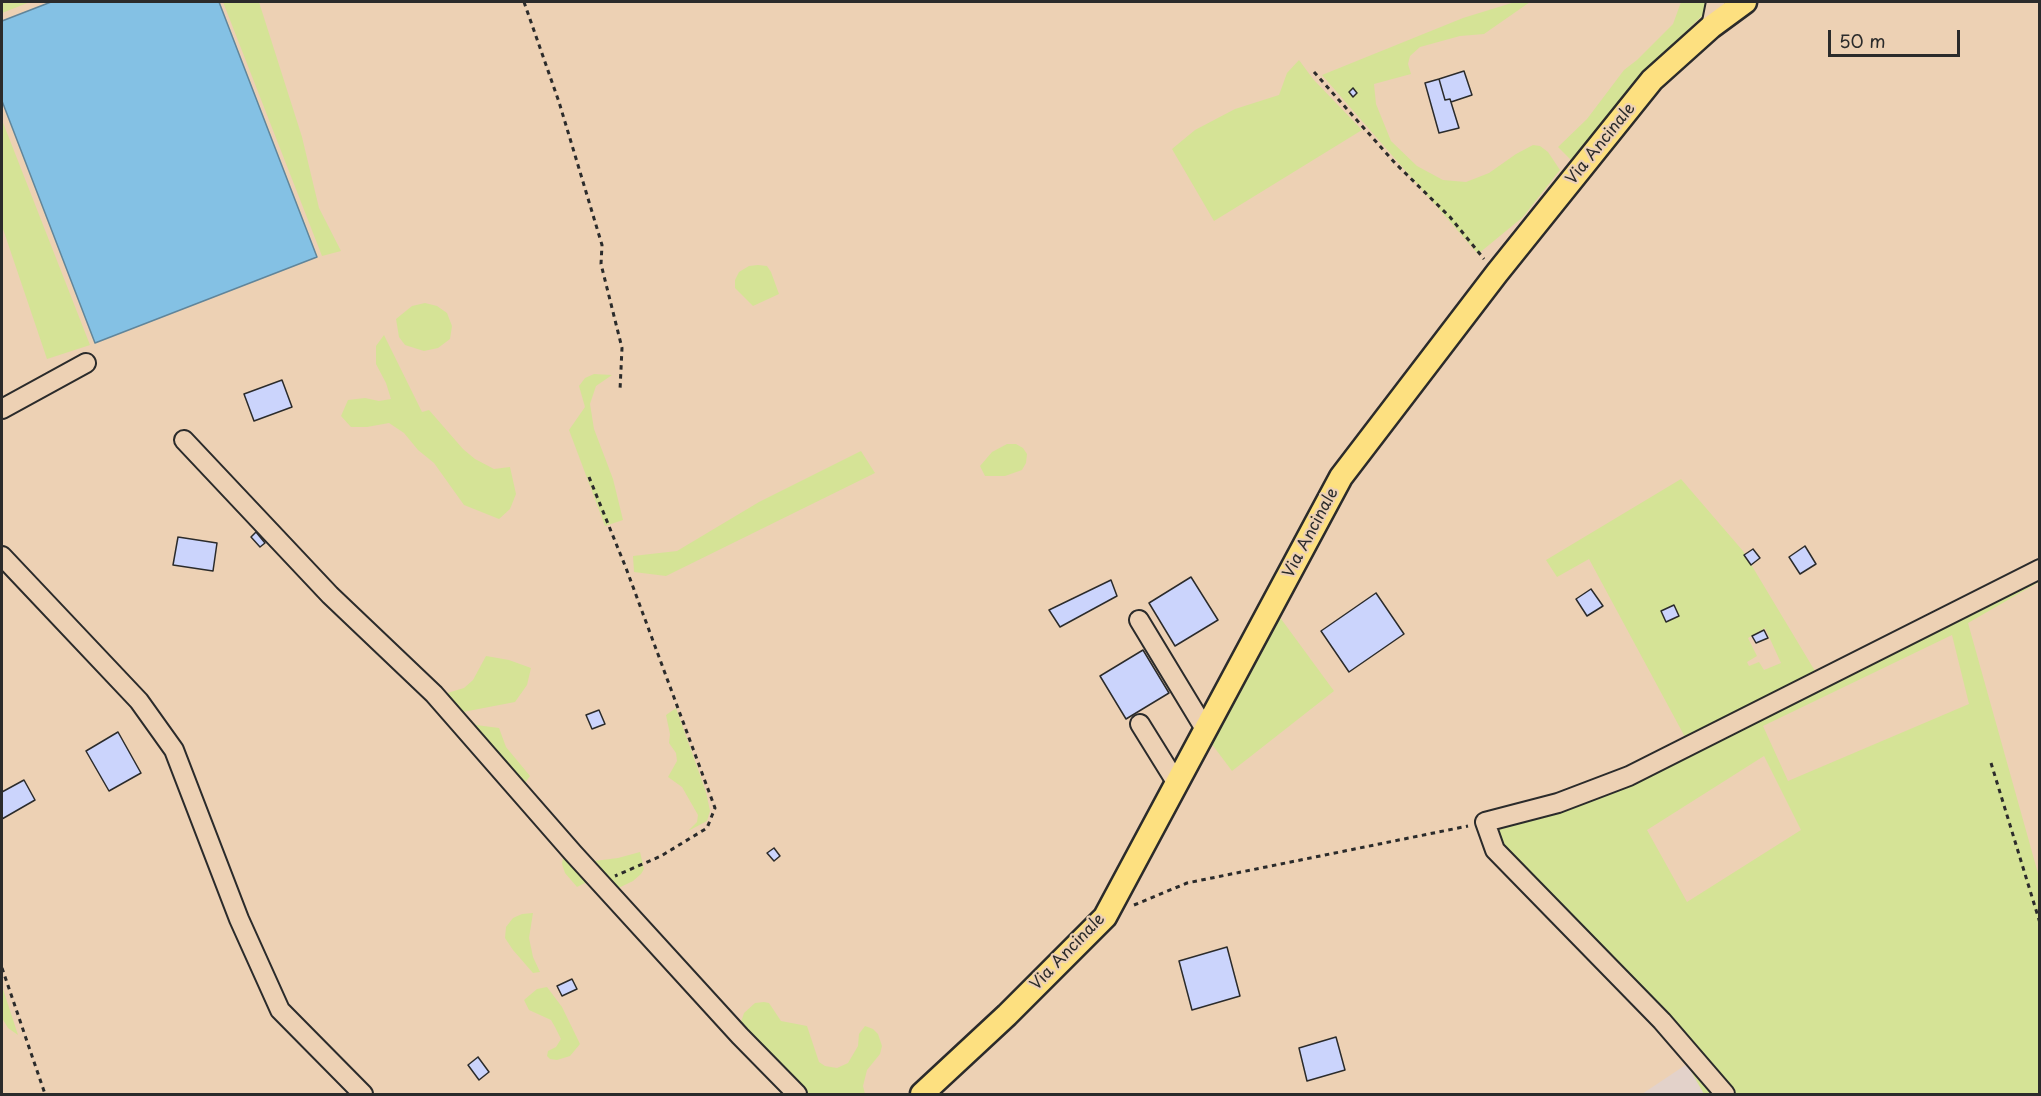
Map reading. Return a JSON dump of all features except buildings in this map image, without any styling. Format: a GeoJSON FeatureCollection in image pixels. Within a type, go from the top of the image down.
{"type":"FeatureCollection","features":[{"type":"Feature","properties":{"kind":"main road","name":"Via Ancinale"},"geometry":{"type":"LineString","coordinates":[[922,1095],[1104,917],[1341,477],[1497,273],[1652,80],[1711,27],[1745,2]]}},
{"type":"Feature","properties":{"kind":"street"},"geometry":{"type":"LineString","coordinates":[[1711,27],[1716,2]]}},
{"type":"Feature","properties":{"kind":"street"},"geometry":{"type":"LineString","coordinates":[[2,409],[86,363]]}},
{"type":"Feature","properties":{"kind":"street"},"geometry":{"type":"LineString","coordinates":[[184,440],[330,595],[434,694],[600,883],[797,1095]]}},
{"type":"Feature","properties":{"kind":"street"},"geometry":{"type":"LineString","coordinates":[[2,556],[139,701],[174,750],[239,919],[279,1010],[363,1095]]}},
{"type":"Feature","properties":{"kind":"street"},"geometry":{"type":"LineString","coordinates":[[1725,1095],[1662,1021],[1495,850],[1485,822],[1558,803],[1629,776],[2040,569]]}},
{"type":"Feature","properties":{"kind":"street"},"geometry":{"type":"LineString","coordinates":[[1139,620],[1205,729]]}},
{"type":"Feature","properties":{"kind":"street"},"geometry":{"type":"LineString","coordinates":[[1140,724],[1176,782]]}},
{"type":"Feature","properties":{"kind":"path"},"geometry":{"type":"LineString","coordinates":[[524,2],[559,102],[602,245],[601,264],[622,348],[620,390]]}},
{"type":"Feature","properties":{"kind":"path"},"geometry":{"type":"LineString","coordinates":[[1314,72],[1395,163],[1450,217],[1497,273]]}},
{"type":"Feature","properties":{"kind":"path"},"geometry":{"type":"LineString","coordinates":[[589,477],[626,568],[715,808],[707,828],[662,856],[600,883]]}},
{"type":"Feature","properties":{"kind":"path"},"geometry":{"type":"LineString","coordinates":[[1991,763],[2040,923]]}},
{"type":"Feature","properties":{"kind":"path"},"geometry":{"type":"LineString","coordinates":[[1104,917],[1187,883],[1448,832],[1485,822]]}},
{"type":"Feature","properties":{"kind":"path"},"geometry":{"type":"LineString","coordinates":[[2,968],[45,1095]]}},
{"type":"Feature","properties":{"kind":"shaded area"},"geometry":{"type":"Polygon","coordinates":[[[1687,1064],[1704,1094],[1642,1094],[1687,1064]]]}},
{"type":"Feature","properties":{"kind":"green space"},"geometry":{"type":"Polygon","coordinates":[[[2,2],[30,2],[2,13],[2,2]]]}},
{"type":"Feature","properties":{"kind":"green space"},"geometry":{"type":"Polygon","coordinates":[[[223,2],[259,2],[302,137],[319,208],[341,251],[322,256],[223,2]]]}},
{"type":"Feature","properties":{"kind":"green space"},"geometry":{"type":"Polygon","coordinates":[[[1515,2],[1530,2],[1484,34],[1460,36],[1420,47],[1410,56],[1408,64],[1411,74],[1374,84],[1376,104],[1391,141],[1417,166],[1443,180],[1466,182],[1489,173],[1533,145],[1540,146],[1548,152],[1560,170],[1523,217],[1478,254],[1322,75],[1463,18],[1515,2]]]}},
{"type":"Feature","properties":{"kind":"green space"},"geometry":{"type":"Polygon","coordinates":[[[1681,2],[1709,2],[1710,8],[1647,70],[1571,160],[1558,147],[1587,119],[1624,70],[1673,24],[1681,2]]]}},
{"type":"Feature","properties":{"kind":"green space"},"geometry":{"type":"Polygon","coordinates":[[[1299,60],[1313,79],[1362,130],[1214,221],[1172,149],[1195,130],[1235,109],[1279,95],[1287,73],[1299,60]]]}},
{"type":"Feature","properties":{"kind":"green space"},"geometry":{"type":"Polygon","coordinates":[[[2,120],[90,345],[47,359],[2,226],[2,120]]]}},
{"type":"Feature","properties":{"kind":"green space"},"geometry":{"type":"Polygon","coordinates":[[[749,266],[767,266],[779,294],[753,306],[735,288],[735,280],[739,272],[749,266]]]}},
{"type":"Feature","properties":{"kind":"green space"},"geometry":{"type":"Polygon","coordinates":[[[425,303],[437,306],[447,313],[452,326],[450,339],[438,348],[424,351],[405,345],[399,337],[396,319],[412,306],[425,303]]]}},
{"type":"Feature","properties":{"kind":"green space"},"geometry":{"type":"Polygon","coordinates":[[[384,335],[422,412],[429,410],[463,449],[475,459],[494,469],[510,467],[516,494],[510,509],[499,519],[464,505],[434,463],[418,450],[404,433],[389,423],[351,427],[341,416],[348,400],[391,399],[376,364],[376,346],[384,335]]]}},
{"type":"Feature","properties":{"kind":"green space"},"geometry":{"type":"Polygon","coordinates":[[[594,374],[612,375],[596,386],[590,404],[594,429],[613,479],[623,520],[605,526],[569,430],[585,407],[579,386],[585,378],[594,374]]]}},
{"type":"Feature","properties":{"kind":"green space"},"geometry":{"type":"Polygon","coordinates":[[[1007,444],[1016,444],[1027,454],[1022,470],[1005,476],[985,476],[980,466],[992,452],[1007,444]]]}},
{"type":"Feature","properties":{"kind":"green space"},"geometry":{"type":"Polygon","coordinates":[[[861,451],[875,473],[666,576],[634,572],[633,556],[677,551],[759,502],[861,451]]]}},
{"type":"Feature","properties":{"kind":"green space"},"geometry":{"type":"Polygon","coordinates":[[[1681,479],[1743,551],[1815,671],[1685,737],[1589,559],[1557,577],[1546,560],[1681,479]],[[1765,628],[1748,638],[1757,656],[1747,662],[1749,666],[1759,662],[1764,670],[1781,663],[1765,628]]]}},
{"type":"Feature","properties":{"kind":"green space"},"geometry":{"type":"Polygon","coordinates":[[[2039,570],[2039,582],[1968,623],[2039,877],[2039,1094],[1704,1094],[1687,1064],[1695,1059],[1495,850],[1487,826],[1560,807],[2039,570]],[[1952,635],[1763,726],[1788,781],[1969,704],[1952,635]],[[1764,756],[1647,830],[1687,902],[1801,830],[1764,756]]]}},
{"type":"Feature","properties":{"kind":"green space"},"geometry":{"type":"Polygon","coordinates":[[[1276,612],[1334,691],[1232,771],[1208,739],[1276,612]]]}},
{"type":"Feature","properties":{"kind":"green space"},"geometry":{"type":"Polygon","coordinates":[[[486,656],[509,660],[531,668],[527,685],[515,702],[463,712],[476,725],[499,728],[506,747],[530,776],[525,783],[444,694],[464,688],[473,680],[486,656]]]}},
{"type":"Feature","properties":{"kind":"green space"},"geometry":{"type":"Polygon","coordinates":[[[676,708],[706,792],[710,811],[707,821],[688,831],[697,822],[698,815],[682,787],[668,777],[677,761],[676,753],[669,743],[670,734],[666,715],[676,708]]]}},
{"type":"Feature","properties":{"kind":"green space"},"geometry":{"type":"Polygon","coordinates":[[[640,852],[644,869],[641,874],[633,881],[604,895],[589,881],[577,887],[565,873],[562,864],[563,858],[571,855],[583,867],[594,861],[640,852]]]}},
{"type":"Feature","properties":{"kind":"green space"},"geometry":{"type":"Polygon","coordinates":[[[533,913],[529,938],[533,957],[540,972],[533,973],[505,938],[506,927],[513,918],[533,913]]]}},
{"type":"Feature","properties":{"kind":"green space"},"geometry":{"type":"Polygon","coordinates":[[[2,986],[18,1035],[8,1028],[2,1018],[2,986]]]}},
{"type":"Feature","properties":{"kind":"green space"},"geometry":{"type":"Polygon","coordinates":[[[547,987],[562,1007],[580,1044],[570,1056],[557,1060],[547,1056],[548,1051],[556,1047],[561,1039],[555,1027],[551,1020],[529,1010],[524,1000],[537,989],[547,987]]]}},
{"type":"Feature","properties":{"kind":"green space"},"geometry":{"type":"Polygon","coordinates":[[[755,1003],[769,1003],[781,1021],[807,1026],[819,1062],[825,1066],[837,1068],[848,1063],[858,1046],[859,1034],[865,1026],[873,1029],[878,1034],[882,1046],[880,1054],[867,1070],[863,1086],[865,1094],[802,1094],[742,1033],[741,1022],[744,1013],[755,1003]]]}},
{"type":"Feature","properties":{"kind":"water"},"geometry":{"type":"Polygon","coordinates":[[[51,2],[219,2],[317,257],[95,343],[2,101],[2,21],[51,2]]]}}]}
